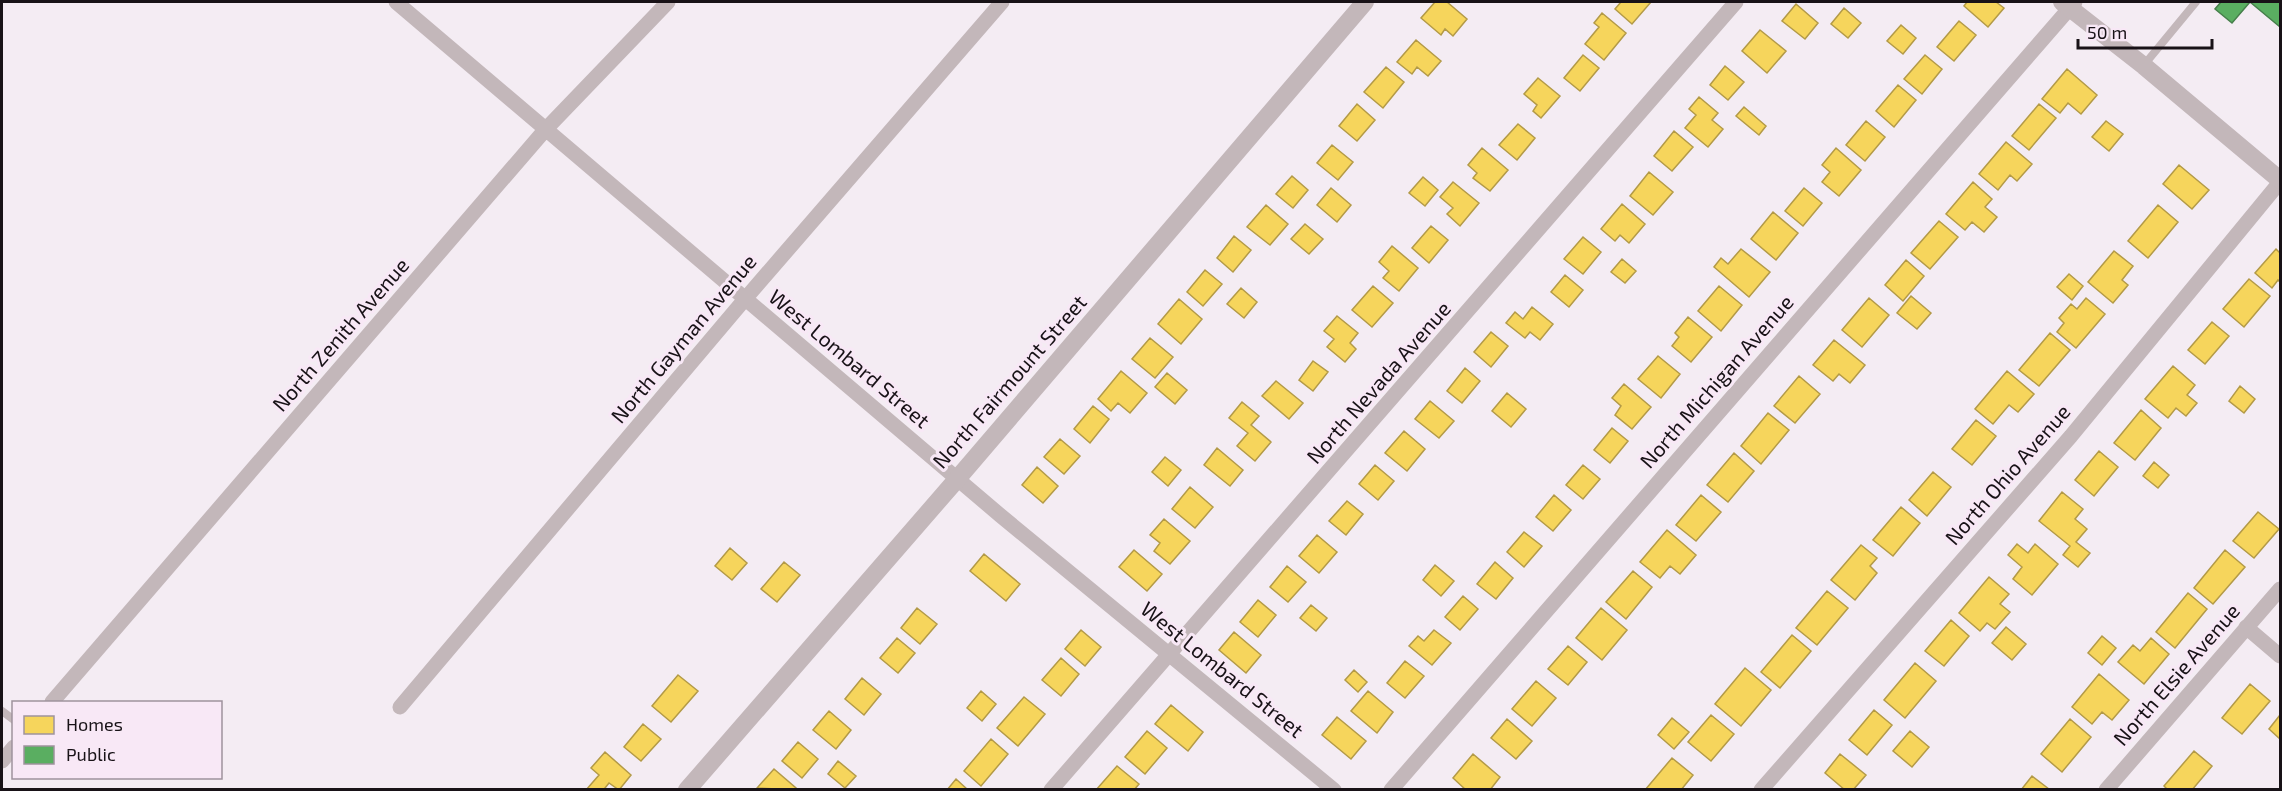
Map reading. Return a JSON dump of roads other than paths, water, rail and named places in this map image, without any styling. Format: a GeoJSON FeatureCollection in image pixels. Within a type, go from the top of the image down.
{"type":"FeatureCollection","features":[{"type":"Feature","properties":{"kind":"street","name":"West Lombard Street"},"geometry":{"type":"LineString","coordinates":[[396,2],[958,478],[1334,789]]}},
{"type":"Feature","properties":{"kind":"street","name":"North Zenith Avenue"},"geometry":{"type":"LineString","coordinates":[[53,701],[545,130],[668,2]]}},
{"type":"Feature","properties":{"kind":"street","name":"North Gayman Avenue"},"geometry":{"type":"LineString","coordinates":[[400,707],[745,299],[1002,2]]}},
{"type":"Feature","properties":{"kind":"street","name":"North Fairmount Street"},"geometry":{"type":"LineString","coordinates":[[687,789],[958,478],[1365,2]]}},
{"type":"Feature","properties":{"kind":"street","name":"North Nevada Avenue"},"geometry":{"type":"LineString","coordinates":[[1051,789],[1736,2]]}},
{"type":"Feature","properties":{"kind":"street"},"geometry":{"type":"LineString","coordinates":[[2068,4],[2280,181]]}},
{"type":"Feature","properties":{"kind":"street","name":"North Michigan Avenue"},"geometry":{"type":"LineString","coordinates":[[1391,789],[2068,4]]}},
{"type":"Feature","properties":{"kind":"street","name":"North Ohio Avenue"},"geometry":{"type":"LineString","coordinates":[[1761,789],[2071,435],[2280,181]]}},
{"type":"Feature","properties":{"kind":"street","name":"North Elsie Avenue"},"geometry":{"type":"LineString","coordinates":[[2106,789],[2280,589]]}},
{"type":"Feature","properties":{"kind":"street"},"geometry":{"type":"LineString","coordinates":[[2246,627],[2280,656]]}},
{"type":"Feature","properties":{"kind":"street"},"geometry":{"type":"LineString","coordinates":[[2,761],[12,749]]}},
{"type":"Feature","properties":{"kind":"lane"},"geometry":{"type":"LineString","coordinates":[[2144,66],[2196,2]]}}]}
